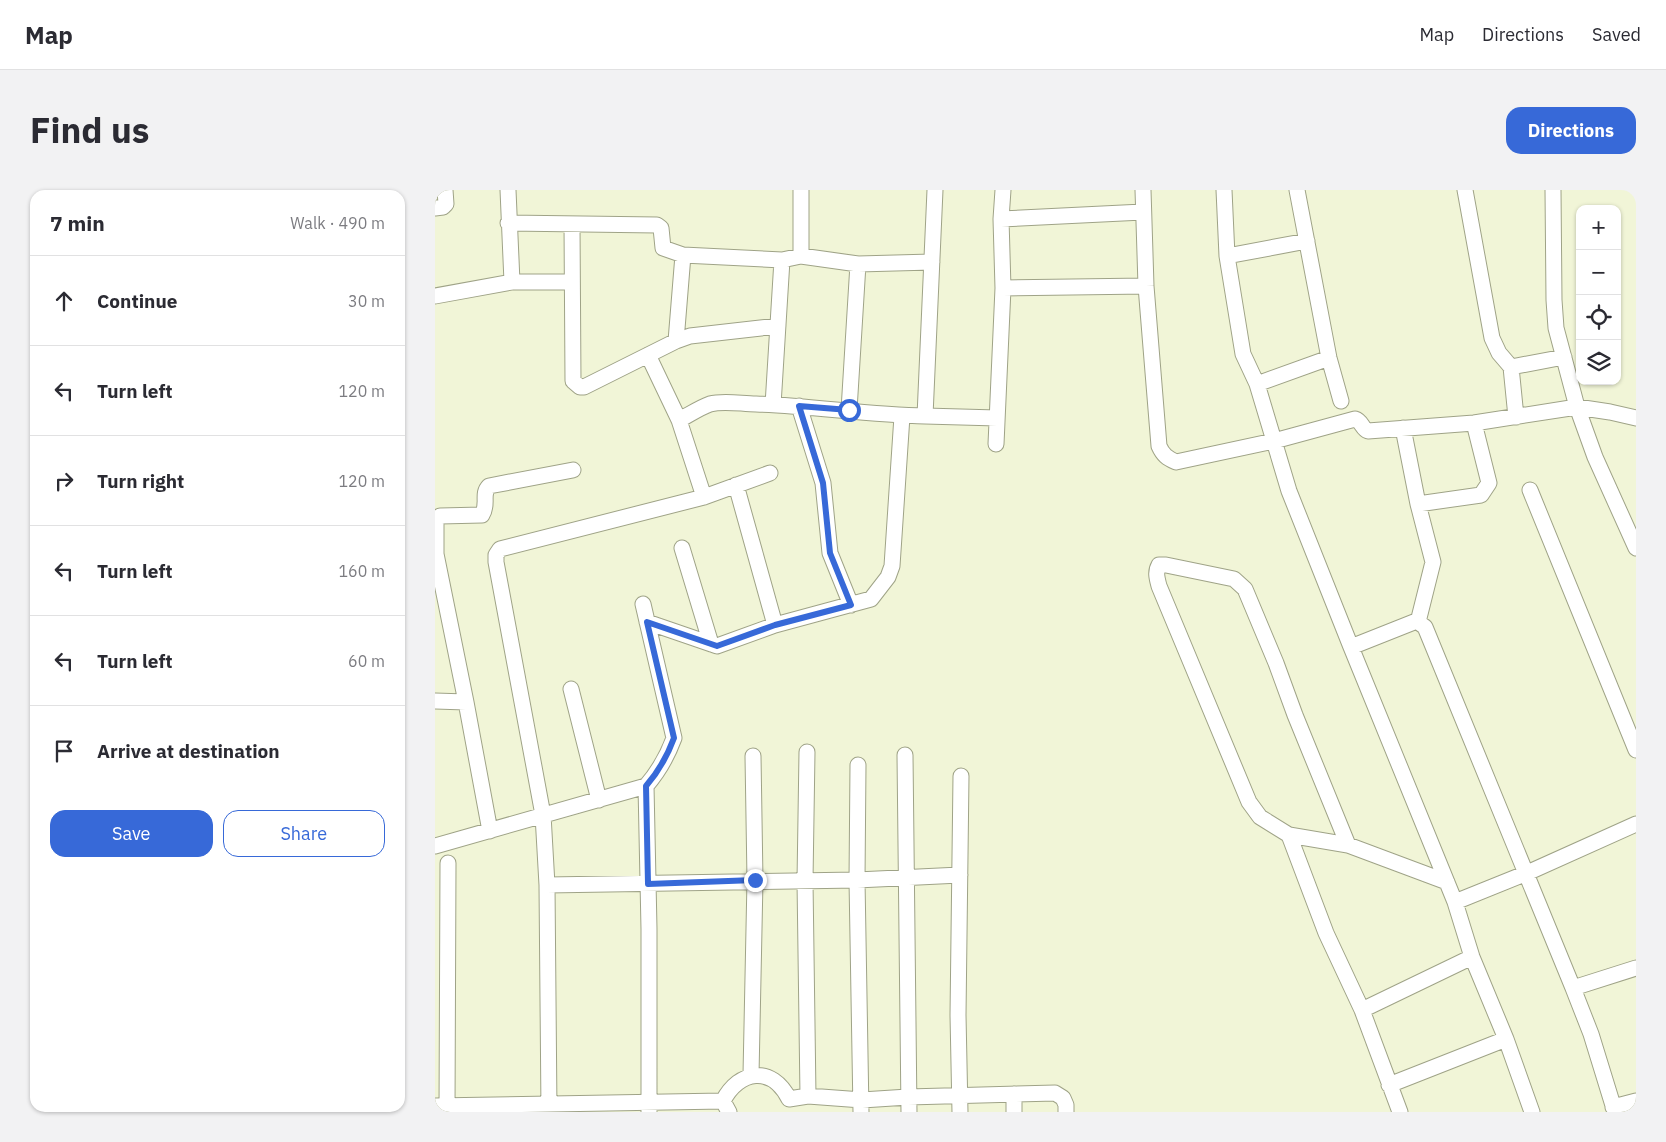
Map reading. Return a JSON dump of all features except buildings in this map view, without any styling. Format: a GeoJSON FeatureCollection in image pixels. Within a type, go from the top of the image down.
{"type":"FeatureCollection","features":[{"type":"Feature","properties":{"kind":"street"},"geometry":{"type":"LineString","coordinates":[[435,208],[443,207],[446,204],[445,190]]}},
{"type":"Feature","properties":{"kind":"street"},"geometry":{"type":"LineString","coordinates":[[508,190],[512,282]]}},
{"type":"Feature","properties":{"kind":"street"},"geometry":{"type":"LineString","coordinates":[[801,190],[801,256]]}},
{"type":"Feature","properties":{"kind":"street"},"geometry":{"type":"LineString","coordinates":[[925,416],[935,190]]}},
{"type":"Feature","properties":{"kind":"street"},"geometry":{"type":"LineString","coordinates":[[996,444],[1003,288],[1001,219],[1003,190]]}},
{"type":"Feature","properties":{"kind":"street"},"geometry":{"type":"LineString","coordinates":[[1143,190],[1146,286],[1159,446],[1163,454],[1176,462],[1273,441],[1355,419],[1368,431],[1474,422],[1577,407],[1636,418]]}},
{"type":"Feature","properties":{"kind":"street"},"geometry":{"type":"LineString","coordinates":[[1224,190],[1227,256],[1243,354],[1257,384],[1289,490],[1455,902],[1472,957],[1506,1039],[1530,1111]]}},
{"type":"Feature","properties":{"kind":"street"},"geometry":{"type":"LineString","coordinates":[[1297,190],[1329,358],[1341,401]]}},
{"type":"Feature","properties":{"kind":"street"},"geometry":{"type":"LineString","coordinates":[[1465,190],[1492,338],[1499,353],[1511,367],[1516,417]]}},
{"type":"Feature","properties":{"kind":"street"},"geometry":{"type":"LineString","coordinates":[[1553,190],[1556,328],[1577,407],[1595,457],[1636,548]]}},
{"type":"Feature","properties":{"kind":"street"},"geometry":{"type":"LineString","coordinates":[[1001,219],[1143,212]]}},
{"type":"Feature","properties":{"kind":"street"},"geometry":{"type":"LineString","coordinates":[[508,223],[657,225],[661,228],[663,248],[683,255],[782,260],[801,256],[858,264],[932,262]]}},
{"type":"Feature","properties":{"kind":"street"},"geometry":{"type":"LineString","coordinates":[[572,224],[573,381],[576,385],[584,387],[676,341],[690,336],[778,326]]}},
{"type":"Feature","properties":{"kind":"street"},"geometry":{"type":"LineString","coordinates":[[1227,256],[1307,241]]}},
{"type":"Feature","properties":{"kind":"street"},"geometry":{"type":"LineString","coordinates":[[676,341],[683,255]]}},
{"type":"Feature","properties":{"kind":"street"},"geometry":{"type":"LineString","coordinates":[[773,405],[782,260]]}},
{"type":"Feature","properties":{"kind":"street"},"geometry":{"type":"LineString","coordinates":[[849,410],[858,264]]}},
{"type":"Feature","properties":{"kind":"street"},"geometry":{"type":"LineString","coordinates":[[435,296],[512,282],[572,282]]}},
{"type":"Feature","properties":{"kind":"street"},"geometry":{"type":"LineString","coordinates":[[1003,288],[1146,286]]}},
{"type":"Feature","properties":{"kind":"street"},"geometry":{"type":"LineString","coordinates":[[648,355],[679,420],[704,497]]}},
{"type":"Feature","properties":{"kind":"street"},"geometry":{"type":"LineString","coordinates":[[1511,367],[1564,357]]}},
{"type":"Feature","properties":{"kind":"street"},"geometry":{"type":"LineString","coordinates":[[1257,384],[1329,358]]}},
{"type":"Feature","properties":{"kind":"street"},"geometry":{"type":"LineString","coordinates":[[679,420],[703,407],[716,403],[799,406],[902,416],[997,418]]}},
{"type":"Feature","properties":{"kind":"street"},"geometry":{"type":"LineString","coordinates":[[799,406],[823,483],[830,553],[851,605]]}},
{"type":"Feature","properties":{"kind":"street"},"geometry":{"type":"LineString","coordinates":[[647,622],[717,646],[775,625],[871,599],[888,577],[892,566],[902,416]]}},
{"type":"Feature","properties":{"kind":"street"},"geometry":{"type":"LineString","coordinates":[[1418,504],[1481,495],[1485,490],[1489,483],[1474,422]]}},
{"type":"Feature","properties":{"kind":"street"},"geometry":{"type":"LineString","coordinates":[[1403,428],[1418,504],[1433,562],[1418,622]]}},
{"type":"Feature","properties":{"kind":"street"},"geometry":{"type":"LineString","coordinates":[[490,831],[436,553],[435,521],[438,517],[482,515],[486,507],[485,492],[489,486],[573,470]]}},
{"type":"Feature","properties":{"kind":"street"},"geometry":{"type":"LineString","coordinates":[[549,1108],[547,885],[543,815],[496,562],[497,551],[704,497],[770,473]]}},
{"type":"Feature","properties":{"kind":"street"},"geometry":{"type":"LineString","coordinates":[[736,485],[775,625]]}},
{"type":"Feature","properties":{"kind":"street"},"geometry":{"type":"LineString","coordinates":[[1530,490],[1636,750]]}},
{"type":"Feature","properties":{"kind":"street"},"geometry":{"type":"LineString","coordinates":[[681,548],[711,644]]}},
{"type":"Feature","properties":{"kind":"street"},"geometry":{"type":"LineString","coordinates":[[1348,845],[1295,715],[1276,662],[1245,589],[1234,580],[1166,565],[1159,566],[1156,575],[1159,586],[1249,802],[1260,817],[1289,835],[1348,845],[1447,882]]}},
{"type":"Feature","properties":{"kind":"street"},"geometry":{"type":"LineString","coordinates":[[435,846],[646,786],[658,772],[674,738],[643,604]]}},
{"type":"Feature","properties":{"kind":"street"},"geometry":{"type":"LineString","coordinates":[[1351,647],[1414,622],[1418,622],[1425,627],[1573,988],[1591,1034],[1614,1110],[1636,1101]]}},
{"type":"Feature","properties":{"kind":"street"},"geometry":{"type":"LineString","coordinates":[[571,689],[599,800]]}},
{"type":"Feature","properties":{"kind":"street"},"geometry":{"type":"LineString","coordinates":[[435,701],[466,702]]}},
{"type":"Feature","properties":{"kind":"street"},"geometry":{"type":"LineString","coordinates":[[807,752],[805,881],[808,1096]]}},
{"type":"Feature","properties":{"kind":"street"},"geometry":{"type":"LineString","coordinates":[[905,755],[908,1104]]}},
{"type":"Feature","properties":{"kind":"street"},"geometry":{"type":"LineString","coordinates":[[751,1075],[755,880],[753,756]]}},
{"type":"Feature","properties":{"kind":"street"},"geometry":{"type":"LineString","coordinates":[[858,765],[857,880],[861,1106]]}},
{"type":"Feature","properties":{"kind":"street"},"geometry":{"type":"LineString","coordinates":[[960,1112],[958,1015],[961,776]]}},
{"type":"Feature","properties":{"kind":"street"},"geometry":{"type":"LineString","coordinates":[[646,786],[649,1107]]}},
{"type":"Feature","properties":{"kind":"street"},"geometry":{"type":"LineString","coordinates":[[1455,902],[1527,873],[1636,824]]}},
{"type":"Feature","properties":{"kind":"street"},"geometry":{"type":"LineString","coordinates":[[1289,835],[1326,933],[1362,1010],[1400,1112]]}},
{"type":"Feature","properties":{"kind":"street"},"geometry":{"type":"LineString","coordinates":[[449,863],[443,1108],[726,1106],[735,1084],[742,1078],[751,1075],[766,1076],[783,1088],[785,1105],[808,1096],[861,1106],[908,1104],[960,1096],[1055,1093],[1063,1098],[1066,1112]]}},
{"type":"Feature","properties":{"kind":"street"},"geometry":{"type":"LineString","coordinates":[[547,885],[755,880],[857,880],[960,875]]}},
{"type":"Feature","properties":{"kind":"street"},"geometry":{"type":"LineString","coordinates":[[1362,1010],[1472,957]]}},
{"type":"Feature","properties":{"kind":"street"},"geometry":{"type":"LineString","coordinates":[[1573,988],[1636,968]]}},
{"type":"Feature","properties":{"kind":"street"},"geometry":{"type":"LineString","coordinates":[[1389,1085],[1506,1039]]}},
{"type":"Feature","properties":{"kind":"street"},"geometry":{"type":"LineString","coordinates":[[1013,1094],[1014,1112]]}},
{"type":"Feature","properties":{"kind":"route"},"geometry":{"type":"LineString","coordinates":[[755,880],[648,884],[646,786],[658,772],[674,738],[647,622],[717,646],[775,625],[851,605],[830,553],[823,483],[799,406],[849,410]]}}]}
